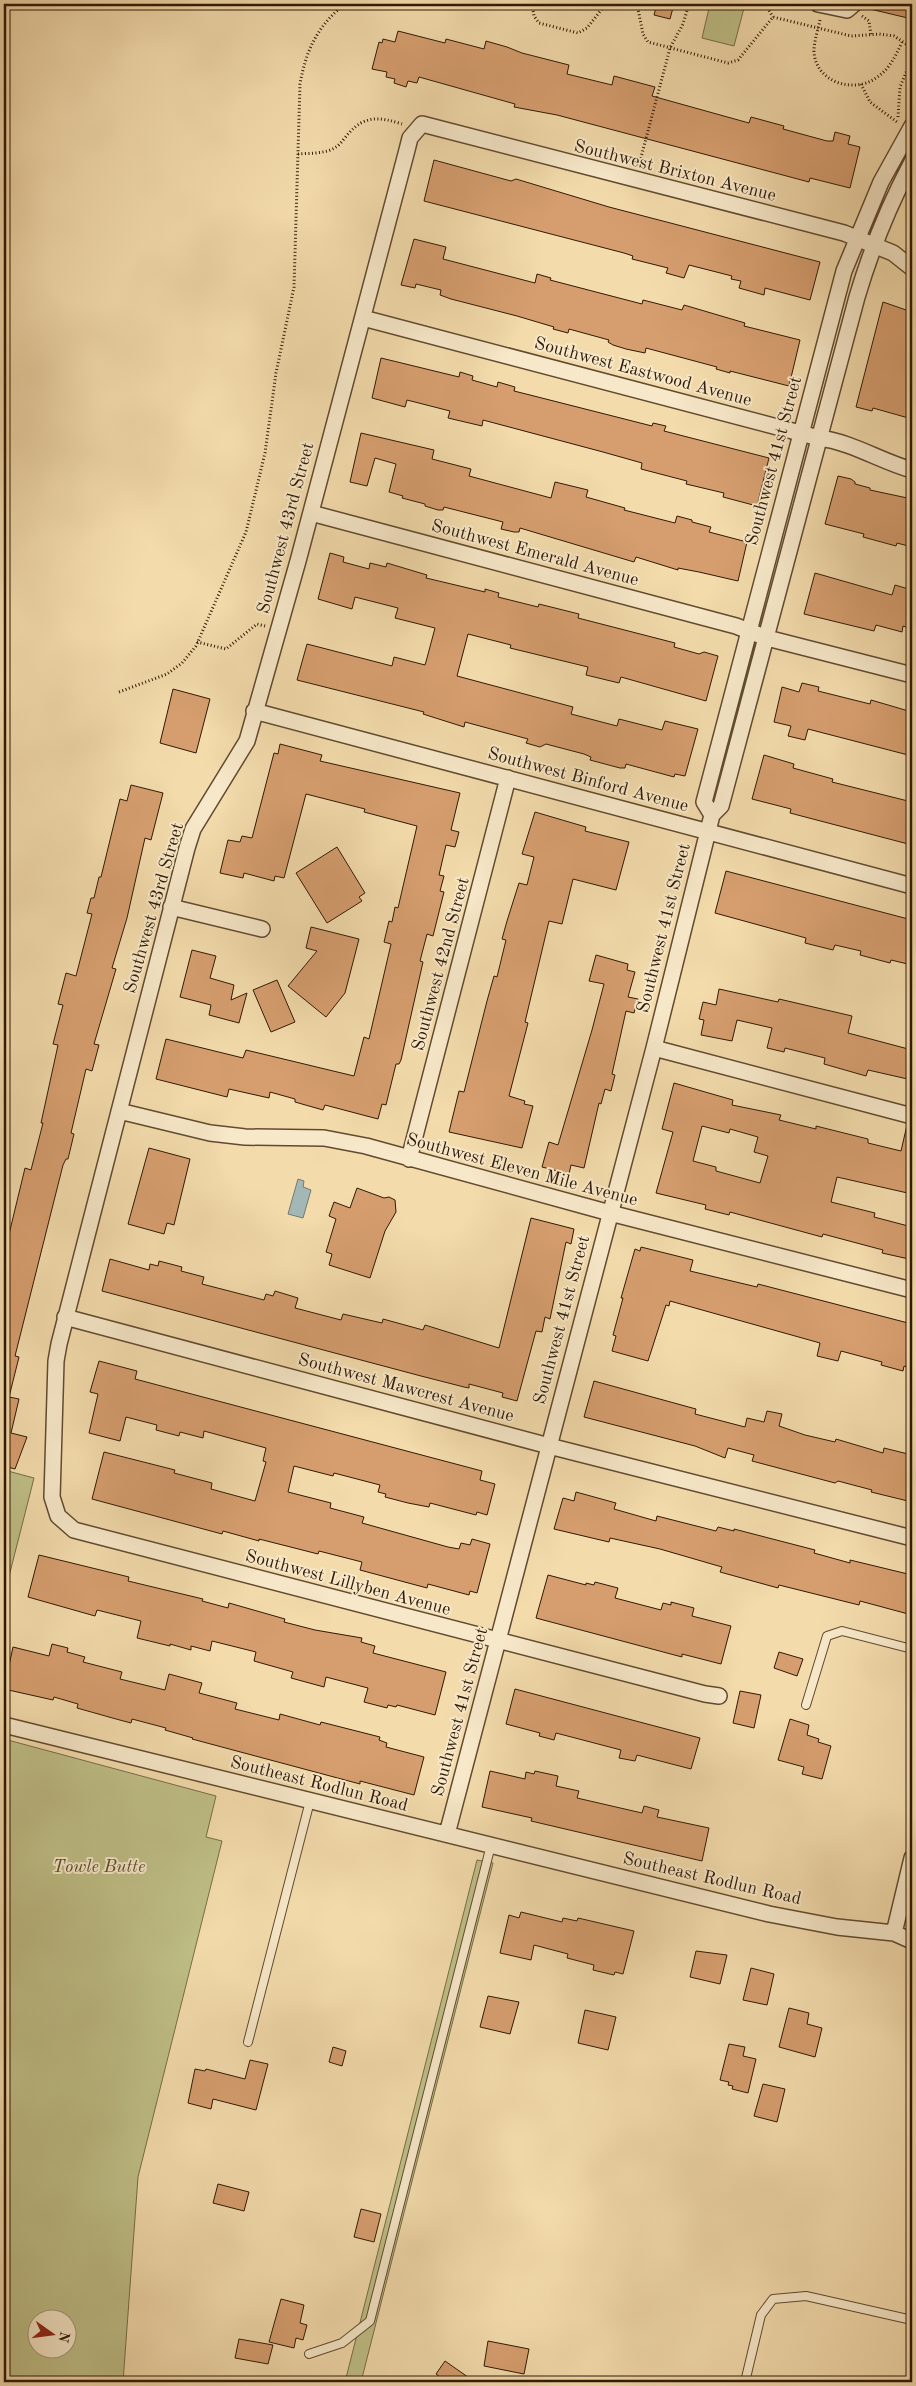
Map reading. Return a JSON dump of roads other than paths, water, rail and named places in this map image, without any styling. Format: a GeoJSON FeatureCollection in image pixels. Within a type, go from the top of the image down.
{"type":"FeatureCollection","features":[{"type":"Feature","properties":{"kind":"street"},"geometry":{"type":"LineString","coordinates":[[821,4],[842,10],[852,6]]}},
{"type":"Feature","properties":{"kind":"street","name":"Southwest Brixton Avenue"},"geometry":{"type":"LineString","coordinates":[[419,126],[856,237],[892,253],[912,268]]}},
{"type":"Feature","properties":{"kind":"street","name":"Southwest 43rd Street"},"geometry":{"type":"LineString","coordinates":[[60,1519],[52,1497],[56,1361],[65,1317],[171,907],[193,830],[247,741],[310,513],[406,150],[419,126]]}},
{"type":"Feature","properties":{"kind":"street","name":"Southwest 41st Street"},"geometry":{"type":"LineString","coordinates":[[712,815],[704,802],[844,271],[856,237],[907,126]]}},
{"type":"Feature","properties":{"kind":"street","name":"Southwest 41st Street"},"geometry":{"type":"LineString","coordinates":[[447,1834],[654,1048],[712,815],[721,806],[857,297],[875,244],[912,162]]}},
{"type":"Feature","properties":{"kind":"street","name":"Southwest Eastwood Avenue"},"geometry":{"type":"LineString","coordinates":[[362,318],[819,438],[836,440],[890,464],[912,470]]}},
{"type":"Feature","properties":{"kind":"street","name":"Southwest Emerald Avenue"},"geometry":{"type":"LineString","coordinates":[[310,513],[749,631],[767,638],[912,675]]}},
{"type":"Feature","properties":{"kind":"street","name":"Southwest Binford Avenue"},"geometry":{"type":"LineString","coordinates":[[254,711],[708,830],[912,886]]}},
{"type":"Feature","properties":{"kind":"street","name":"Southwest 42nd Street"},"geometry":{"type":"LineString","coordinates":[[409,1159],[508,778]]}},
{"type":"Feature","properties":{"kind":"street"},"geometry":{"type":"LineString","coordinates":[[171,907],[262,929]]}},
{"type":"Feature","properties":{"kind":"street"},"geometry":{"type":"LineString","coordinates":[[654,1048],[912,1116]]}},
{"type":"Feature","properties":{"kind":"street","name":"Southwest Eleven Mile Avenue"},"geometry":{"type":"LineString","coordinates":[[119,1111],[210,1133],[245,1137],[324,1138],[366,1146],[610,1213],[912,1290]]}},
{"type":"Feature","properties":{"kind":"street","name":"Southwest Mawcrest Avenue"},"geometry":{"type":"LineString","coordinates":[[65,1317],[549,1446],[912,1538]]}},
{"type":"Feature","properties":{"kind":"street","name":"Southwest Lillyben Avenue"},"geometry":{"type":"LineString","coordinates":[[60,1519],[68,1527],[80,1533],[498,1642],[719,1696]]}},
{"type":"Feature","properties":{"kind":"street","name":"Southeast Rodlun Road"},"geometry":{"type":"LineString","coordinates":[[4,1725],[769,1914],[860,1930],[894,1933],[912,1940]]}},
{"type":"Feature","properties":{"kind":"street"},"geometry":{"type":"LineString","coordinates":[[894,1933],[912,1858]]}},
{"type":"Feature","properties":{"kind":"lane"},"geometry":{"type":"LineString","coordinates":[[806,1705],[827,1636],[842,1631],[912,1649]]}},
{"type":"Feature","properties":{"kind":"lane"},"geometry":{"type":"LineString","coordinates":[[248,2042],[310,1801]]}},
{"type":"Feature","properties":{"kind":"lane"},"geometry":{"type":"LineString","coordinates":[[309,2354],[342,2343],[370,2321],[491,1845]]}},
{"type":"Feature","properties":{"kind":"lane"},"geometry":{"type":"LineString","coordinates":[[745,2382],[761,2316],[773,2299],[806,2296],[912,2320]]}},
{"type":"Feature","properties":{"kind":"park label","name":"Towle Butte"},"geometry":{"type":"Point","coordinates":[99,1867]}}]}
